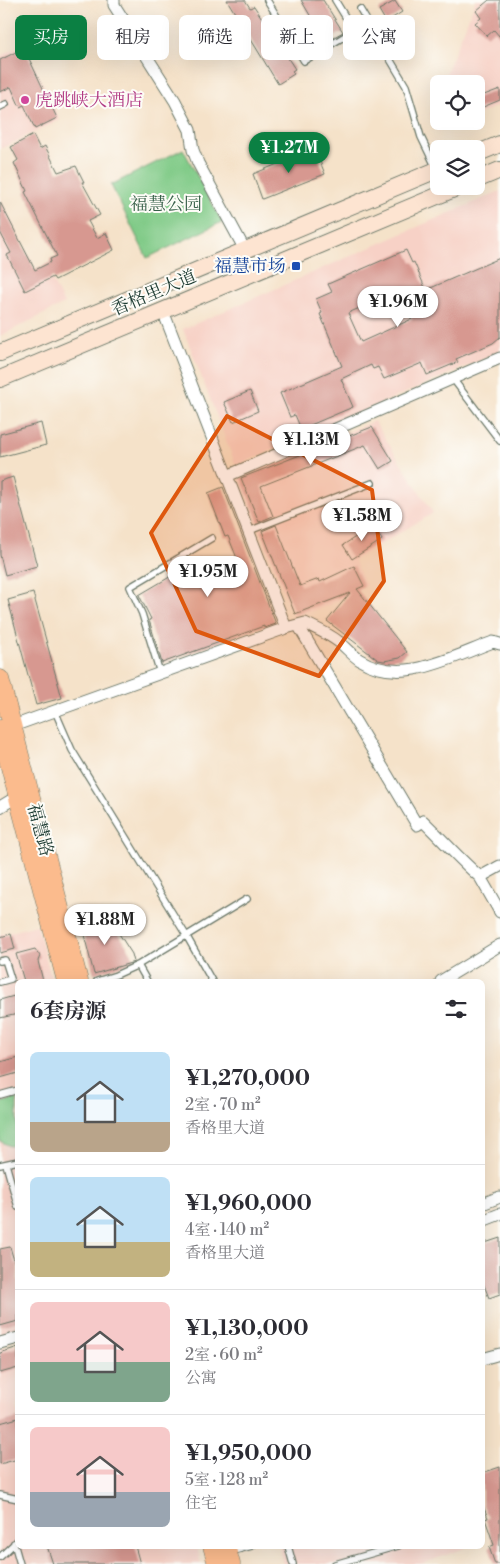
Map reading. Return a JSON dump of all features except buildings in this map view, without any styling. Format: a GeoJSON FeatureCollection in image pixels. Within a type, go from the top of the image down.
{"type":"FeatureCollection","features":[{"type":"Feature","properties":{"kind":"main road"},"geometry":{"type":"LineString","coordinates":[[485,150],[500,144]]}},
{"type":"Feature","properties":{"kind":"main road"},"geometry":{"type":"LineString","coordinates":[[485,176],[500,170]]}},
{"type":"Feature","properties":{"kind":"main road","name":"香格里大道"},"geometry":{"type":"LineString","coordinates":[[0,353],[430,173]]}},
{"type":"Feature","properties":{"kind":"main road","name":"香格里大道"},"geometry":{"type":"LineString","coordinates":[[0,379],[440,195]]}},
{"type":"Feature","properties":{"kind":"main road","name":"福慧路"},"geometry":{"type":"LineString","coordinates":[[0,678],[6,728],[18,796],[65,979]]}},
{"type":"Feature","properties":{"kind":"main road","name":"福慧路"},"geometry":{"type":"LineString","coordinates":[[6,728],[79,979]]}},
{"type":"Feature","properties":{"kind":"street"},"geometry":{"type":"LineString","coordinates":[[114,0],[114,5],[175,101],[190,130],[193,150],[198,163],[244,250]]}},
{"type":"Feature","properties":{"kind":"street"},"geometry":{"type":"LineString","coordinates":[[163,311],[249,531],[292,626],[417,825],[424,821],[450,847],[460,861],[480,877],[500,912]]}},
{"type":"Feature","properties":{"kind":"street"},"geometry":{"type":"LineString","coordinates":[[227,476],[500,358]]}},
{"type":"Feature","properties":{"kind":"street"},"geometry":{"type":"LineString","coordinates":[[6,728],[292,626],[306,623],[337,640],[358,659],[390,670],[423,668],[493,642],[500,644]]}},
{"type":"Feature","properties":{"kind":"street"},"geometry":{"type":"LineString","coordinates":[[0,807],[18,796]]}},
{"type":"Feature","properties":{"kind":"street"},"geometry":{"type":"LineString","coordinates":[[480,877],[500,866]]}},
{"type":"Feature","properties":{"kind":"street"},"geometry":{"type":"LineString","coordinates":[[444,979],[500,945]]}},
{"type":"Feature","properties":{"kind":"street"},"geometry":{"type":"LineString","coordinates":[[485,1203],[500,1197]]}},
{"type":"Feature","properties":{"kind":"street"},"geometry":{"type":"LineString","coordinates":[[485,1221],[500,1214]]}},
{"type":"Feature","properties":{"kind":"street"},"geometry":{"type":"LineString","coordinates":[[0,1343],[15,1339]]}},
{"type":"Feature","properties":{"kind":"street"},"geometry":{"type":"LineString","coordinates":[[485,1358],[500,1354]]}},
{"type":"Feature","properties":{"kind":"lane"},"geometry":{"type":"LineString","coordinates":[[267,0],[304,61],[343,38]]}},
{"type":"Feature","properties":{"kind":"lane"},"geometry":{"type":"LineString","coordinates":[[335,0],[344,15]]}},
{"type":"Feature","properties":{"kind":"lane"},"geometry":{"type":"LineString","coordinates":[[360,8],[364,15]]}},
{"type":"Feature","properties":{"kind":"lane"},"geometry":{"type":"LineString","coordinates":[[391,60],[406,86],[419,130],[430,153]]}},
{"type":"Feature","properties":{"kind":"lane"},"geometry":{"type":"LineString","coordinates":[[453,378],[500,441]]}},
{"type":"Feature","properties":{"kind":"lane"},"geometry":{"type":"LineString","coordinates":[[249,531],[372,483]]}},
{"type":"Feature","properties":{"kind":"lane"},"geometry":{"type":"LineString","coordinates":[[160,673],[142,614],[130,587],[212,538]]}},
{"type":"Feature","properties":{"kind":"lane"},"geometry":{"type":"LineString","coordinates":[[55,711],[72,750],[186,935],[211,979]]}},
{"type":"Feature","properties":{"kind":"lane"},"geometry":{"type":"LineString","coordinates":[[103,979],[138,964],[247,899]]}},
{"type":"Feature","properties":{"kind":"lane"},"geometry":{"type":"LineString","coordinates":[[0,961],[5,960],[11,979],[0,982]]}},
{"type":"Feature","properties":{"kind":"lane"},"geometry":{"type":"LineString","coordinates":[[138,964],[146,979]]}},
{"type":"Feature","properties":{"kind":"lane"},"geometry":{"type":"LineString","coordinates":[[0,1095],[15,1091]]}},
{"type":"Feature","properties":{"kind":"lane"},"geometry":{"type":"LineString","coordinates":[[3,1164],[15,1198]]}},
{"type":"Feature","properties":{"kind":"lane"},"geometry":{"type":"LineString","coordinates":[[0,1495],[15,1498]]}},
{"type":"Feature","properties":{"kind":"lane"},"geometry":{"type":"LineString","coordinates":[[0,1557],[15,1543]]}},
{"type":"Feature","properties":{"kind":"lane"},"geometry":{"type":"LineString","coordinates":[[17,1549],[20,1564]]}},
{"type":"Feature","properties":{"kind":"lane"},"geometry":{"type":"LineString","coordinates":[[223,1555],[242,1549]]}},
{"type":"Feature","properties":{"kind":"lane"},"geometry":{"type":"LineString","coordinates":[[289,1549],[293,1564]]}},
{"type":"Feature","properties":{"kind":"lane"},"geometry":{"type":"LineString","coordinates":[[335,1564],[388,1549]]}},
{"type":"Feature","properties":{"kind":"highlighted area"},"geometry":{"type":"Polygon","coordinates":[[[227,416],[372,490],[384,581],[319,676],[196,631],[151,533],[227,416]]]}},
{"type":"Feature","properties":{"kind":"shaded area"},"geometry":{"type":"Polygon","coordinates":[[[476,0],[500,0],[500,105],[485,111],[485,75],[446,75],[476,0]]]}},
{"type":"Feature","properties":{"kind":"shaded area","name":"虎跳峡大酒店"},"geometry":{"type":"Polygon","coordinates":[[[15,48],[15,60],[32,60],[60,120],[0,149],[0,56],[15,48]]]}},
{"type":"Feature","properties":{"kind":"shaded area"},"geometry":{"type":"Polygon","coordinates":[[[500,191],[500,352],[236,466],[183,329],[500,191]]]}},
{"type":"Feature","properties":{"kind":"shaded area"},"geometry":{"type":"Polygon","coordinates":[[[0,198],[41,281],[50,276],[64,304],[0,336],[0,198]]]}},
{"type":"Feature","properties":{"kind":"shaded area"},"geometry":{"type":"Polygon","coordinates":[[[374,421],[433,513],[354,560],[366,586],[327,606],[293,617],[239,478],[374,421]]]}},
{"type":"Feature","properties":{"kind":"shaded area"},"geometry":{"type":"Polygon","coordinates":[[[37,925],[51,979],[15,979],[15,1332],[0,1336],[0,935],[37,925]]]}},
{"type":"Feature","properties":{"kind":"shaded area"},"geometry":{"type":"Polygon","coordinates":[[[15,1345],[15,1549],[198,1549],[201,1564],[0,1564],[0,1349],[15,1345]]]}},
{"type":"Feature","properties":{"kind":"shaded area"},"geometry":{"type":"Polygon","coordinates":[[[280,1549],[462,1549],[422,1564],[283,1564],[280,1549]]]}},
{"type":"Feature","properties":{"kind":"green space","name":"福慧公园"},"geometry":{"type":"Polygon","coordinates":[[[183,149],[222,222],[147,258],[111,185],[183,149]]]}},
{"type":"Feature","properties":{"kind":"green space"},"geometry":{"type":"Polygon","coordinates":[[[15,1099],[15,1145],[10,1146],[0,1141],[0,1103],[15,1099]]]}},
{"type":"Feature","properties":{"kind":"place","name":"虎跳峡大酒店"},"geometry":{"type":"Point","coordinates":[25,100]}},
{"type":"Feature","properties":{"kind":"place","name":"福慧市场"},"geometry":{"type":"Point","coordinates":[296,266]}}]}
